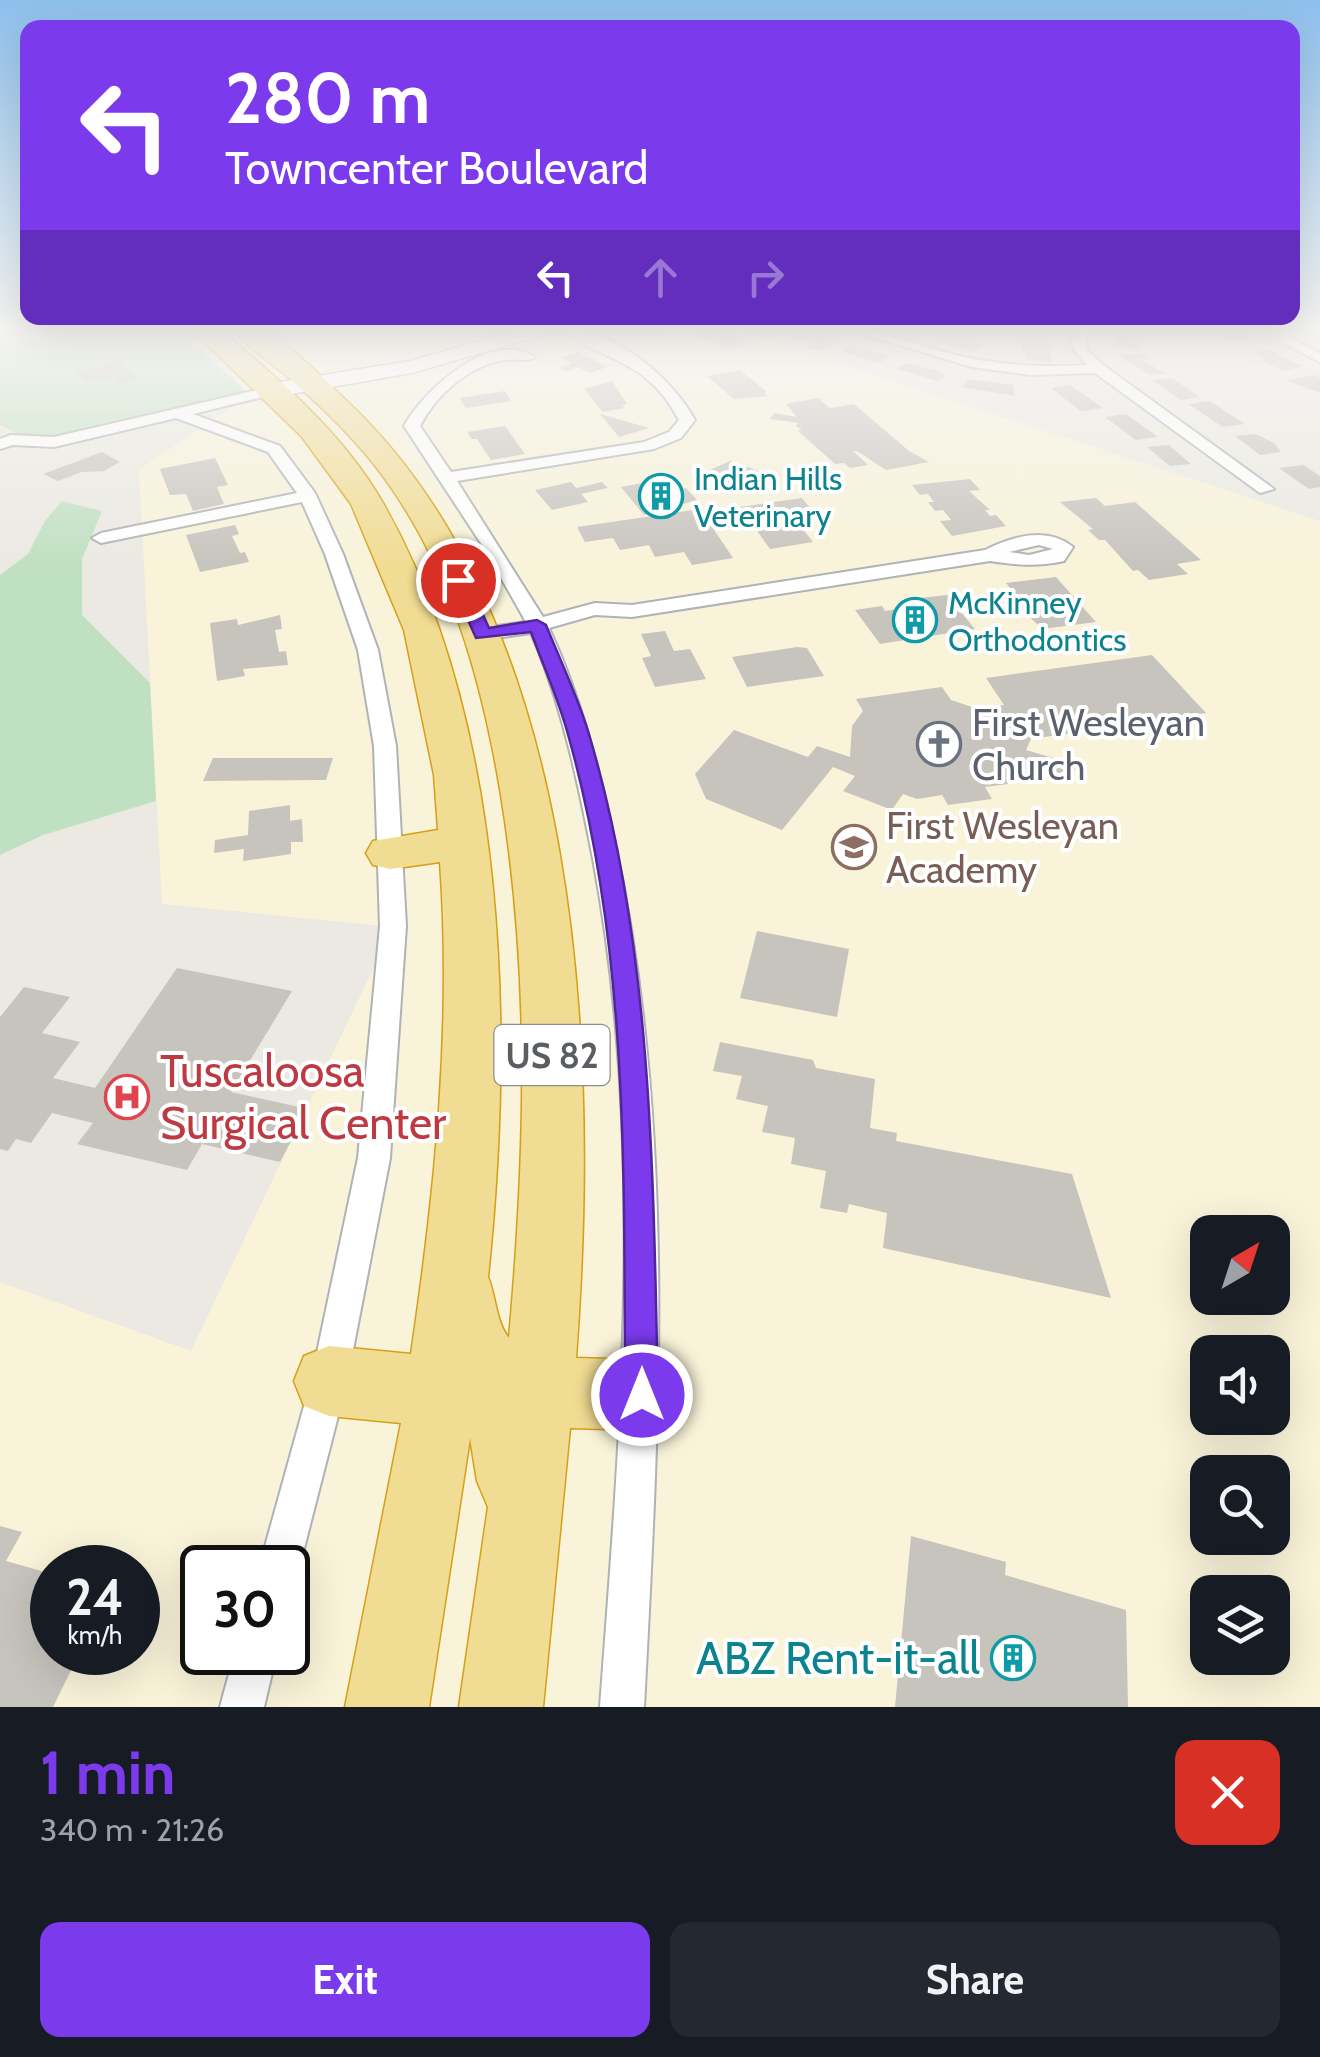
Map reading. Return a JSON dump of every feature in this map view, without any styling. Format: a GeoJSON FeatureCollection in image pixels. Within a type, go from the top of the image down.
{"type":"FeatureCollection","features":[{"type":"Feature","properties":{"kind":"highway","name":"US 82"},"geometry":{"type":"LineString","coordinates":[[304,408],[312,426],[357,486],[381,528],[414,603],[445,716],[464,844],[471,1034],[469,1112],[442,1392],[387,1707]]}},
{"type":"Feature","properties":{"kind":"highway","name":"US 82"},"geometry":{"type":"LineString","coordinates":[[323,408],[405,484],[448,556],[482,634],[524,787],[541,892],[549,980],[552,1156],[537,1389],[502,1707]]}},
{"type":"Feature","properties":{"kind":"highway"},"geometry":{"type":"LineString","coordinates":[[414,603],[454,629],[482,634]]}},
{"type":"Feature","properties":{"kind":"highway"},"geometry":{"type":"LineString","coordinates":[[390,852],[464,844]]}},
{"type":"Feature","properties":{"kind":"highway"},"geometry":{"type":"LineString","coordinates":[[458,1235],[464,1318],[475,1352],[486,1367],[512,1385],[642,1395]]}},
{"type":"Feature","properties":{"kind":"highway"},"geometry":{"type":"LineString","coordinates":[[329,1381],[467,1394],[483,1401],[506,1427],[512,1445],[519,1564]]}},
{"type":"Feature","properties":{"kind":"street"},"geometry":{"type":"LineString","coordinates":[[4,439],[34,444],[54,442],[192,408]]}},
{"type":"Feature","properties":{"kind":"street"},"geometry":{"type":"LineString","coordinates":[[421,408],[412,426],[504,563],[537,625],[577,730],[603,840],[622,950],[638,1102],[642,1395],[622,1707]]}},
{"type":"Feature","properties":{"kind":"street"},"geometry":{"type":"LineString","coordinates":[[453,489],[504,468],[648,446],[675,435],[687,420],[680,408]]}},
{"type":"Feature","properties":{"kind":"street"},"geometry":{"type":"LineString","coordinates":[[1153,408],[1266,489]]}},
{"type":"Feature","properties":{"kind":"street"},"geometry":{"type":"LineString","coordinates":[[177,412],[274,449],[307,496],[334,554],[368,650],[385,746],[393,926],[374,1158],[329,1381],[285,1545]]}},
{"type":"Feature","properties":{"kind":"street"},"geometry":{"type":"LineString","coordinates":[[101,538],[307,496]]}},
{"type":"Feature","properties":{"kind":"street"},"geometry":{"type":"LineString","coordinates":[[482,634],[537,625],[572,628],[616,621],[632,610],[990,556]]}},
{"type":"Feature","properties":{"kind":"street"},"geometry":{"type":"LineString","coordinates":[[242,1707],[250,1675]]}},
{"type":"Feature","properties":{"kind":"shaded area"},"geometry":{"type":"Polygon","coordinates":[[[231,408],[974,408],[1320,521],[1320,1707],[0,1707],[0,1282],[191,1351],[393,927],[162,904],[139,470],[231,408]]]}},
{"type":"Feature","properties":{"kind":"green space"},"geometry":{"type":"Polygon","coordinates":[[[0,408],[178,408],[55,438],[24,437],[0,425],[0,408]]]}},
{"type":"Feature","properties":{"kind":"green space"},"geometry":{"type":"Polygon","coordinates":[[[62,501],[102,511],[82,559],[82,615],[150,683],[156,801],[43,835],[0,855],[0,575],[28,554],[45,521],[62,501]]]}},
{"type":"Feature","properties":{"kind":"building"},"geometry":{"type":"Polygon","coordinates":[[[789,408],[858,408],[909,451],[929,462],[886,470],[853,451],[868,465],[850,468],[844,463],[835,464],[797,430],[802,430],[796,426],[798,423],[770,419],[774,413],[797,417],[789,408]]]}},
{"type":"Feature","properties":{"kind":"building"},"geometry":{"type":"Polygon","coordinates":[[[1194,408],[1220,408],[1245,424],[1223,427],[1194,408]]]}},
{"type":"Feature","properties":{"kind":"building"},"geometry":{"type":"Polygon","coordinates":[[[600,414],[649,428],[619,437],[600,414]]]}},
{"type":"Feature","properties":{"kind":"building"},"geometry":{"type":"Polygon","coordinates":[[[1126,414],[1158,437],[1136,440],[1105,417],[1126,414]]]}},
{"type":"Feature","properties":{"kind":"building"},"geometry":{"type":"Polygon","coordinates":[[[505,426],[525,454],[491,460],[477,439],[467,432],[505,426]]]}},
{"type":"Feature","properties":{"kind":"building"},"geometry":{"type":"Polygon","coordinates":[[[1256,434],[1274,443],[1281,452],[1260,455],[1235,436],[1256,434]]]}},
{"type":"Feature","properties":{"kind":"building"},"geometry":{"type":"Polygon","coordinates":[[[1169,445],[1191,464],[1170,466],[1147,447],[1169,445]]]}},
{"type":"Feature","properties":{"kind":"building"},"geometry":{"type":"Polygon","coordinates":[[[102,452],[120,462],[104,471],[82,472],[58,481],[43,474],[102,452]]]}},
{"type":"Feature","properties":{"kind":"building"},"geometry":{"type":"Polygon","coordinates":[[[215,458],[228,485],[217,487],[224,504],[193,511],[186,494],[170,495],[160,469],[215,458]]]}},
{"type":"Feature","properties":{"kind":"building"},"geometry":{"type":"Polygon","coordinates":[[[730,461],[762,472],[736,488],[705,476],[711,473],[707,471],[730,461]]]}},
{"type":"Feature","properties":{"kind":"building"},"geometry":{"type":"Polygon","coordinates":[[[1303,465],[1320,476],[1320,487],[1309,489],[1279,468],[1303,465]]]}},
{"type":"Feature","properties":{"kind":"building"},"geometry":{"type":"Polygon","coordinates":[[[970,479],[980,490],[969,491],[990,510],[985,510],[990,516],[996,515],[1006,526],[952,536],[940,521],[951,520],[943,510],[935,511],[928,502],[934,502],[928,494],[920,495],[912,485],[970,479]]]}},
{"type":"Feature","properties":{"kind":"building","name":"Indian Hills Veterinary"},"geometry":{"type":"Polygon","coordinates":[[[657,480],[667,492],[686,488],[697,500],[644,515],[621,487],[657,480]]]}},
{"type":"Feature","properties":{"kind":"building"},"geometry":{"type":"Polygon","coordinates":[[[571,482],[576,488],[602,482],[608,488],[581,494],[588,502],[552,510],[535,490],[571,482]]]}},
{"type":"Feature","properties":{"kind":"building"},"geometry":{"type":"Polygon","coordinates":[[[802,498],[814,513],[809,514],[814,520],[797,522],[813,542],[770,549],[740,507],[802,498]]]}},
{"type":"Feature","properties":{"kind":"building"},"geometry":{"type":"Polygon","coordinates":[[[1096,498],[1105,506],[1135,502],[1201,560],[1177,564],[1188,574],[1149,580],[1138,570],[1133,571],[1105,540],[1099,540],[1088,530],[1093,529],[1060,502],[1096,498]]]}},
{"type":"Feature","properties":{"kind":"building"},"geometry":{"type":"Polygon","coordinates":[[[700,509],[733,558],[692,565],[684,552],[655,557],[649,545],[620,550],[613,538],[585,542],[577,527],[700,509]]]}},
{"type":"Feature","properties":{"kind":"building"},"geometry":{"type":"Polygon","coordinates":[[[235,525],[239,534],[232,536],[249,562],[200,572],[186,535],[235,525]]]}},
{"type":"Feature","properties":{"kind":"building"},"geometry":{"type":"Polygon","coordinates":[[[1056,577],[1096,622],[1042,629],[1013,601],[1020,600],[1006,583],[1056,577]]]}},
{"type":"Feature","properties":{"kind":"building","name":"McKinney Orthodontics"},"geometry":{"type":"Polygon","coordinates":[[[947,595],[975,629],[880,644],[855,610],[882,606],[885,611],[926,605],[920,598],[947,595]]]}},
{"type":"Feature","properties":{"kind":"building"},"geometry":{"type":"Polygon","coordinates":[[[280,615],[282,629],[275,630],[279,652],[286,651],[288,665],[243,669],[245,676],[217,681],[210,623],[237,619],[238,625],[280,615]]]}},
{"type":"Feature","properties":{"kind":"building"},"geometry":{"type":"Polygon","coordinates":[[[665,631],[674,651],[690,649],[706,679],[655,687],[642,658],[651,656],[641,634],[665,631]]]}},
{"type":"Feature","properties":{"kind":"building"},"geometry":{"type":"Polygon","coordinates":[[[807,648],[824,676],[747,687],[732,657],[807,648]]]}},
{"type":"Feature","properties":{"kind":"building"},"geometry":{"type":"Polygon","coordinates":[[[1152,655],[1206,713],[1031,739],[1026,750],[1077,765],[1071,780],[1038,770],[1033,782],[1011,776],[1008,784],[985,787],[992,799],[948,805],[942,795],[917,799],[903,794],[892,810],[843,791],[855,776],[833,767],[782,830],[706,799],[695,774],[734,730],[808,757],[817,746],[850,757],[852,726],[863,711],[856,699],[942,687],[951,700],[978,709],[1004,705],[986,678],[1152,655]]]}},
{"type":"Feature","properties":{"kind":"building"},"geometry":{"type":"Polygon","coordinates":[[[213,758],[333,758],[326,780],[203,781],[213,758]]]}},
{"type":"Feature","properties":{"kind":"building"},"geometry":{"type":"Polygon","coordinates":[[[290,805],[290,821],[302,819],[303,842],[291,842],[291,854],[243,861],[244,849],[214,853],[215,840],[248,835],[249,811],[290,805]]]}},
{"type":"Feature","properties":{"kind":"building"},"geometry":{"type":"Polygon","coordinates":[[[757,931],[849,949],[837,1017],[740,998],[757,931]]]}},
{"type":"Feature","properties":{"kind":"building"},"geometry":{"type":"Polygon","coordinates":[[[177,968],[292,991],[231,1092],[308,1109],[280,1162],[202,1144],[187,1170],[77,1144],[93,1123],[52,1113],[31,1143],[16,1139],[8,1151],[0,1149],[0,1017],[24,987],[70,997],[42,1033],[80,1042],[53,1078],[95,1088],[177,968]]]}},
{"type":"Feature","properties":{"kind":"building"},"geometry":{"type":"Polygon","coordinates":[[[720,1042],[813,1060],[816,1068],[875,1079],[870,1128],[897,1133],[896,1141],[1072,1174],[1111,1298],[883,1248],[887,1213],[849,1204],[847,1213],[820,1208],[826,1171],[791,1164],[795,1138],[762,1132],[768,1106],[736,1099],[742,1076],[713,1071],[720,1042]]]}},
{"type":"Feature","properties":{"kind":"building"},"geometry":{"type":"Polygon","coordinates":[[[0,1526],[22,1532],[6,1561],[30,1568],[30,1675],[69,1675],[53,1707],[0,1707],[0,1526]]]}},
{"type":"Feature","properties":{"kind":"building","name":"ABZ Rent-it-all"},"geometry":{"type":"Polygon","coordinates":[[[911,1536],[1006,1562],[1005,1575],[1126,1610],[1128,1707],[895,1707],[911,1536]]]}},
{"type":"Feature","properties":{"kind":"place","name":"Indian Hills Veterinary"},"geometry":{"type":"Point","coordinates":[661,496]}},
{"type":"Feature","properties":{"kind":"place","name":"McKinney Orthodontics"},"geometry":{"type":"Point","coordinates":[915,620]}},
{"type":"Feature","properties":{"kind":"place","name":"First Wesleyan Church"},"geometry":{"type":"Point","coordinates":[939,744]}},
{"type":"Feature","properties":{"kind":"place","name":"First Wesleyan Academy"},"geometry":{"type":"Point","coordinates":[854,847]}},
{"type":"Feature","properties":{"kind":"place","name":"Tuscaloosa Surgical Center"},"geometry":{"type":"Point","coordinates":[127,1097]}},
{"type":"Feature","properties":{"kind":"place","name":"ABZ Rent-it-all"},"geometry":{"type":"Point","coordinates":[1013,1658]}},
{"type":"Feature","properties":{"kind":"route"},"geometry":{"type":"LineString","coordinates":[[458,580],[482,634],[537,625],[577,730],[600,828],[622,950],[638,1102],[642,1395]]}}]}
